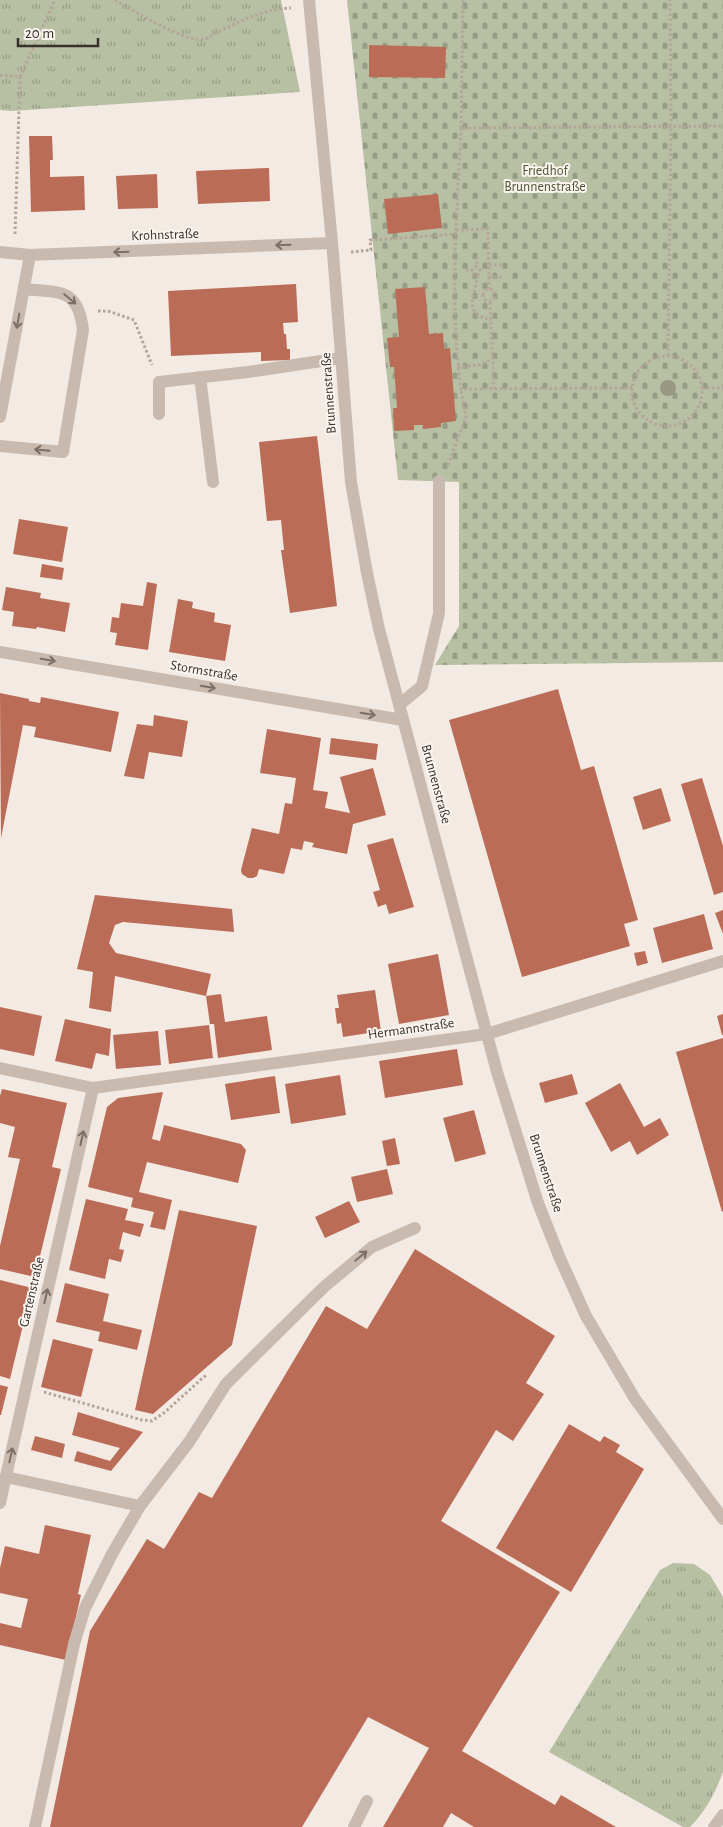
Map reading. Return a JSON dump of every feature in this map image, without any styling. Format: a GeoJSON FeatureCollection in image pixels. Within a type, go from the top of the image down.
{"type":"FeatureCollection","features":[{"type":"Feature","properties":{"kind":"street","name":"Brunnenstraße"},"geometry":{"type":"LineString","coordinates":[[309,0],[332,242],[351,482],[356,511],[379,629],[497,1072],[538,1202],[559,1256],[586,1316],[635,1399],[723,1518]]}},
{"type":"Feature","properties":{"kind":"street","name":"Krohnstraße"},"geometry":{"type":"LineString","coordinates":[[0,252],[30,256],[332,242]]}},
{"type":"Feature","properties":{"kind":"street"},"geometry":{"type":"LineString","coordinates":[[0,417],[30,256]]}},
{"type":"Feature","properties":{"kind":"street"},"geometry":{"type":"LineString","coordinates":[[0,446],[63,452],[83,330],[81,313],[74,301],[62,293],[24,289]]}},
{"type":"Feature","properties":{"kind":"street"},"geometry":{"type":"LineString","coordinates":[[159,414],[159,382],[248,372],[342,358]]}},
{"type":"Feature","properties":{"kind":"street"},"geometry":{"type":"LineString","coordinates":[[200,377],[213,482]]}},
{"type":"Feature","properties":{"kind":"street"},"geometry":{"type":"LineString","coordinates":[[399,705],[422,686],[436,630],[439,612],[439,481]]}},
{"type":"Feature","properties":{"kind":"street","name":"Stormstraße"},"geometry":{"type":"LineString","coordinates":[[0,652],[403,720]]}},
{"type":"Feature","properties":{"kind":"street","name":"Hermannstraße"},"geometry":{"type":"LineString","coordinates":[[0,1068],[93,1088],[487,1034],[723,961]]}},
{"type":"Feature","properties":{"kind":"street","name":"Gartenstraße"},"geometry":{"type":"LineString","coordinates":[[0,1502],[93,1088]]}},
{"type":"Feature","properties":{"kind":"street"},"geometry":{"type":"LineString","coordinates":[[35,1827],[74,1644],[85,1608],[112,1554],[140,1506],[189,1442],[226,1384],[324,1287],[372,1247],[415,1228]]}},
{"type":"Feature","properties":{"kind":"street"},"geometry":{"type":"LineString","coordinates":[[6,1477],[140,1506]]}},
{"type":"Feature","properties":{"kind":"street"},"geometry":{"type":"LineString","coordinates":[[354,1827],[367,1801]]}},
{"type":"Feature","properties":{"kind":"street"},"geometry":{"type":"LineString","coordinates":[[714,1827],[723,1815]]}},
{"type":"Feature","properties":{"kind":"path"},"geometry":{"type":"LineString","coordinates":[[15,234],[20,77],[55,0]]}},
{"type":"Feature","properties":{"kind":"path"},"geometry":{"type":"LineString","coordinates":[[115,0],[166,28],[191,39],[205,39],[266,10],[279,9]]}},
{"type":"Feature","properties":{"kind":"path"},"geometry":{"type":"LineString","coordinates":[[439,481],[452,457],[466,417],[458,367],[454,317],[461,128],[463,0]]}},
{"type":"Feature","properties":{"kind":"path"},"geometry":{"type":"LineString","coordinates":[[668,356],[672,127],[670,0]]}},
{"type":"Feature","properties":{"kind":"path"},"geometry":{"type":"LineString","coordinates":[[0,75],[20,77]]}},
{"type":"Feature","properties":{"kind":"path"},"geometry":{"type":"LineString","coordinates":[[461,128],[723,126]]}},
{"type":"Feature","properties":{"kind":"path"},"geometry":{"type":"LineString","coordinates":[[360,251],[371,250],[370,240],[488,229],[489,289]]}},
{"type":"Feature","properties":{"kind":"path"},"geometry":{"type":"LineString","coordinates":[[477,257],[477,267],[480,271]]}},
{"type":"Feature","properties":{"kind":"path"},"geometry":{"type":"LineString","coordinates":[[489,265],[503,265]]}},
{"type":"Feature","properties":{"kind":"path"},"geometry":{"type":"LineString","coordinates":[[466,270],[473,270],[477,267]]}},
{"type":"Feature","properties":{"kind":"path"},"geometry":{"type":"LineString","coordinates":[[473,270],[475,275],[477,275]]}},
{"type":"Feature","properties":{"kind":"path"},"geometry":{"type":"LineString","coordinates":[[480,271],[489,271]]}},
{"type":"Feature","properties":{"kind":"path"},"geometry":{"type":"LineString","coordinates":[[480,271],[477,275],[471,301],[473,309],[479,317],[491,320]]}},
{"type":"Feature","properties":{"kind":"path"},"geometry":{"type":"LineString","coordinates":[[489,277],[503,277]]}},
{"type":"Feature","properties":{"kind":"path"},"geometry":{"type":"LineString","coordinates":[[489,289],[494,291],[496,295],[494,300],[490,302]]}},
{"type":"Feature","properties":{"kind":"path"},"geometry":{"type":"LineString","coordinates":[[489,289],[484,291],[483,296],[485,300],[490,302]]}},
{"type":"Feature","properties":{"kind":"path"},"geometry":{"type":"LineString","coordinates":[[490,302],[494,389]]}},
{"type":"Feature","properties":{"kind":"path"},"geometry":{"type":"LineString","coordinates":[[81,313],[108,311],[134,320],[148,353]]}},
{"type":"Feature","properties":{"kind":"path"},"geometry":{"type":"LineString","coordinates":[[668,356],[678,358],[690,366],[699,378],[702,388],[701,399],[691,417],[672,426],[662,426],[643,417],[636,408],[632,388],[635,376],[643,365],[655,358],[668,356]]}},
{"type":"Feature","properties":{"kind":"path"},"geometry":{"type":"LineString","coordinates":[[458,367],[480,365],[493,359]]}},
{"type":"Feature","properties":{"kind":"path"},"geometry":{"type":"LineString","coordinates":[[461,389],[632,388]]}},
{"type":"Feature","properties":{"kind":"path"},"geometry":{"type":"LineString","coordinates":[[702,388],[723,388]]}},
{"type":"Feature","properties":{"kind":"path"},"geometry":{"type":"LineString","coordinates":[[26,1386],[142,1420],[152,1421],[165,1412],[209,1372]]}},
{"type":"Feature","properties":{"kind":"green space"},"geometry":{"type":"Polygon","coordinates":[[[0,0],[281,0],[300,92],[11,111],[0,110],[0,0]]]}},
{"type":"Feature","properties":{"kind":"green space","name":"Friedhof Brunnenstraße"},"geometry":{"type":"Polygon","coordinates":[[[347,0],[723,0],[723,662],[435,665],[459,626],[459,482],[398,480],[347,0]]]}},
{"type":"Feature","properties":{"kind":"green space"},"geometry":{"type":"Polygon","coordinates":[[[673,1563],[694,1564],[710,1575],[723,1597],[723,1772],[710,1801],[690,1827],[683,1827],[549,1752],[660,1570],[673,1563]]]}},
{"type":"Feature","properties":{"kind":"building"},"geometry":{"type":"Polygon","coordinates":[[[369,45],[446,47],[445,78],[369,77],[369,45]]]}},
{"type":"Feature","properties":{"kind":"building"},"geometry":{"type":"Polygon","coordinates":[[[29,136],[52,136],[53,160],[50,160],[50,177],[84,176],[85,210],[31,212],[29,136]]]}},
{"type":"Feature","properties":{"kind":"building"},"geometry":{"type":"Polygon","coordinates":[[[269,168],[270,201],[198,204],[196,171],[269,168]]]}},
{"type":"Feature","properties":{"kind":"building"},"geometry":{"type":"Polygon","coordinates":[[[157,174],[158,208],[118,209],[116,176],[157,174]]]}},
{"type":"Feature","properties":{"kind":"building"},"geometry":{"type":"Polygon","coordinates":[[[438,194],[442,228],[388,234],[384,199],[438,194]]]}},
{"type":"Feature","properties":{"kind":"building"},"geometry":{"type":"Polygon","coordinates":[[[296,284],[298,322],[283,323],[287,349],[290,349],[290,360],[261,361],[261,352],[171,356],[168,291],[296,284]]]}},
{"type":"Feature","properties":{"kind":"building"},"geometry":{"type":"Polygon","coordinates":[[[425,287],[429,334],[443,333],[444,349],[450,348],[456,421],[441,423],[441,427],[423,429],[423,425],[414,425],[414,430],[394,431],[393,408],[397,408],[394,367],[390,367],[387,338],[399,337],[395,289],[425,287]]]}},
{"type":"Feature","properties":{"kind":"building"},"geometry":{"type":"Polygon","coordinates":[[[317,436],[337,606],[290,613],[281,550],[284,550],[281,520],[267,521],[259,442],[317,436]]]}},
{"type":"Feature","properties":{"kind":"building"},"geometry":{"type":"Polygon","coordinates":[[[19,519],[68,527],[62,562],[13,554],[19,519]]]}},
{"type":"Feature","properties":{"kind":"building"},"geometry":{"type":"Polygon","coordinates":[[[42,564],[64,568],[62,580],[40,577],[42,564]]]}},
{"type":"Feature","properties":{"kind":"building"},"geometry":{"type":"Polygon","coordinates":[[[147,582],[157,584],[148,650],[115,645],[117,633],[110,632],[112,617],[119,618],[121,603],[143,606],[147,582]]]}},
{"type":"Feature","properties":{"kind":"building"},"geometry":{"type":"Polygon","coordinates":[[[6,587],[41,593],[40,598],[70,603],[65,632],[37,627],[36,629],[12,626],[14,612],[2,610],[6,587]]]}},
{"type":"Feature","properties":{"kind":"building"},"geometry":{"type":"Polygon","coordinates":[[[178,599],[193,602],[192,608],[215,613],[214,622],[231,625],[225,661],[169,652],[178,599]]]}},
{"type":"Feature","properties":{"kind":"building"},"geometry":{"type":"Polygon","coordinates":[[[558,689],[581,770],[594,766],[638,920],[624,924],[630,946],[522,977],[449,720],[558,689]]]}},
{"type":"Feature","properties":{"kind":"building"},"geometry":{"type":"Polygon","coordinates":[[[0,693],[40,703],[41,697],[119,712],[111,752],[34,737],[36,727],[23,725],[1,838],[0,693]]]}},
{"type":"Feature","properties":{"kind":"building"},"geometry":{"type":"Polygon","coordinates":[[[154,715],[188,721],[182,757],[149,752],[144,779],[124,776],[137,724],[153,726],[154,715]]]}},
{"type":"Feature","properties":{"kind":"building"},"geometry":{"type":"Polygon","coordinates":[[[267,729],[321,738],[313,790],[328,792],[325,808],[350,813],[340,777],[373,768],[386,815],[353,824],[347,854],[312,847],[314,843],[304,841],[302,850],[291,848],[284,874],[259,869],[257,876],[248,878],[242,874],[241,870],[252,828],[279,834],[285,803],[292,804],[296,778],[260,773],[267,729]]]}},
{"type":"Feature","properties":{"kind":"building"},"geometry":{"type":"Polygon","coordinates":[[[331,738],[378,744],[376,760],[329,754],[331,738]]]}},
{"type":"Feature","properties":{"kind":"building"},"geometry":{"type":"Polygon","coordinates":[[[702,778],[723,846],[723,892],[714,895],[681,784],[702,778]]]}},
{"type":"Feature","properties":{"kind":"building"},"geometry":{"type":"Polygon","coordinates":[[[661,788],[671,821],[643,830],[633,797],[661,788]]]}},
{"type":"Feature","properties":{"kind":"building"},"geometry":{"type":"Polygon","coordinates":[[[393,838],[414,907],[389,914],[386,904],[378,907],[373,892],[380,890],[367,845],[393,838]]]}},
{"type":"Feature","properties":{"kind":"building"},"geometry":{"type":"Polygon","coordinates":[[[95,895],[232,909],[234,932],[123,922],[115,925],[109,943],[116,953],[211,974],[206,996],[115,976],[111,1012],[89,1008],[93,972],[77,969],[95,895]]]}},
{"type":"Feature","properties":{"kind":"building"},"geometry":{"type":"Polygon","coordinates":[[[723,910],[723,934],[715,913],[723,910]]]}},
{"type":"Feature","properties":{"kind":"building"},"geometry":{"type":"Polygon","coordinates":[[[704,914],[713,949],[662,963],[653,928],[704,914]]]}},
{"type":"Feature","properties":{"kind":"building"},"geometry":{"type":"Polygon","coordinates":[[[645,951],[648,963],[637,966],[634,953],[645,951]]]}},
{"type":"Feature","properties":{"kind":"building"},"geometry":{"type":"Polygon","coordinates":[[[438,954],[449,1015],[399,1024],[388,964],[438,954]]]}},
{"type":"Feature","properties":{"kind":"building"},"geometry":{"type":"Polygon","coordinates":[[[375,990],[381,1031],[343,1037],[341,1023],[337,1024],[335,1008],[339,1008],[337,995],[375,990]]]}},
{"type":"Feature","properties":{"kind":"building"},"geometry":{"type":"Polygon","coordinates":[[[221,994],[225,1022],[267,1016],[272,1050],[218,1058],[214,1024],[210,1024],[206,996],[221,994]]]}},
{"type":"Feature","properties":{"kind":"building"},"geometry":{"type":"Polygon","coordinates":[[[0,1007],[42,1016],[34,1056],[0,1049],[0,1007]]]}},
{"type":"Feature","properties":{"kind":"building"},"geometry":{"type":"Polygon","coordinates":[[[723,1014],[723,1035],[722,1035],[717,1016],[723,1014]]]}},
{"type":"Feature","properties":{"kind":"building"},"geometry":{"type":"Polygon","coordinates":[[[65,1019],[111,1029],[109,1056],[96,1053],[92,1069],[55,1061],[65,1019]]]}},
{"type":"Feature","properties":{"kind":"building"},"geometry":{"type":"Polygon","coordinates":[[[209,1025],[213,1058],[169,1064],[165,1030],[209,1025]]]}},
{"type":"Feature","properties":{"kind":"building"},"geometry":{"type":"Polygon","coordinates":[[[158,1031],[161,1065],[116,1069],[113,1035],[158,1031]]]}},
{"type":"Feature","properties":{"kind":"building"},"geometry":{"type":"Polygon","coordinates":[[[723,1038],[723,1211],[722,1212],[676,1052],[723,1038]]]}},
{"type":"Feature","properties":{"kind":"building"},"geometry":{"type":"Polygon","coordinates":[[[457,1049],[463,1085],[385,1098],[379,1061],[457,1049]]]}},
{"type":"Feature","properties":{"kind":"building"},"geometry":{"type":"Polygon","coordinates":[[[572,1074],[578,1094],[545,1103],[539,1083],[572,1074]]]}},
{"type":"Feature","properties":{"kind":"building"},"geometry":{"type":"Polygon","coordinates":[[[340,1075],[346,1115],[291,1124],[285,1084],[340,1075]]]}},
{"type":"Feature","properties":{"kind":"building"},"geometry":{"type":"Polygon","coordinates":[[[275,1076],[280,1113],[231,1120],[225,1084],[275,1076]]]}},
{"type":"Feature","properties":{"kind":"building"},"geometry":{"type":"Polygon","coordinates":[[[620,1083],[644,1127],[660,1118],[669,1135],[637,1155],[630,1141],[611,1152],[585,1103],[620,1083]]]}},
{"type":"Feature","properties":{"kind":"building"},"geometry":{"type":"Polygon","coordinates":[[[2,1089],[67,1103],[52,1167],[61,1169],[35,1277],[0,1269],[0,1246],[20,1159],[8,1157],[15,1127],[0,1123],[0,1096],[2,1089]]]}},
{"type":"Feature","properties":{"kind":"building"},"geometry":{"type":"Polygon","coordinates":[[[163,1092],[152,1139],[160,1141],[164,1125],[241,1144],[246,1150],[238,1183],[147,1162],[139,1192],[172,1200],[165,1230],[150,1227],[154,1212],[131,1207],[133,1198],[88,1187],[107,1107],[118,1098],[163,1092]]]}},
{"type":"Feature","properties":{"kind":"building"},"geometry":{"type":"Polygon","coordinates":[[[474,1110],[486,1154],[455,1162],[443,1118],[474,1110]]]}},
{"type":"Feature","properties":{"kind":"building"},"geometry":{"type":"Polygon","coordinates":[[[395,1138],[400,1164],[387,1166],[382,1141],[395,1138]]]}},
{"type":"Feature","properties":{"kind":"building"},"geometry":{"type":"Polygon","coordinates":[[[387,1169],[393,1194],[357,1202],[351,1177],[387,1169]]]}},
{"type":"Feature","properties":{"kind":"building"},"geometry":{"type":"Polygon","coordinates":[[[86,1199],[128,1209],[125,1220],[144,1224],[140,1237],[123,1232],[119,1249],[124,1250],[121,1262],[109,1259],[105,1279],[69,1270],[86,1199]]]}},
{"type":"Feature","properties":{"kind":"building"},"geometry":{"type":"Polygon","coordinates":[[[349,1201],[360,1222],[325,1238],[315,1217],[349,1201]]]}},
{"type":"Feature","properties":{"kind":"building"},"geometry":{"type":"Polygon","coordinates":[[[179,1210],[257,1226],[232,1345],[153,1414],[135,1410],[179,1210]]]}},
{"type":"Feature","properties":{"kind":"building"},"geometry":{"type":"Polygon","coordinates":[[[415,1249],[555,1336],[526,1383],[544,1394],[513,1441],[496,1430],[441,1521],[560,1592],[462,1751],[555,1805],[561,1795],[616,1827],[474,1827],[451,1813],[443,1827],[383,1827],[429,1748],[368,1717],[302,1827],[50,1827],[90,1631],[147,1539],[164,1549],[199,1492],[212,1498],[326,1306],[367,1329],[415,1249]]]}},
{"type":"Feature","properties":{"kind":"building"},"geometry":{"type":"Polygon","coordinates":[[[0,1280],[32,1288],[10,1379],[0,1376],[0,1280]]]}},
{"type":"Feature","properties":{"kind":"building"},"geometry":{"type":"Polygon","coordinates":[[[65,1283],[109,1294],[103,1321],[142,1330],[137,1350],[98,1341],[100,1332],[56,1322],[65,1283]]]}},
{"type":"Feature","properties":{"kind":"building"},"geometry":{"type":"Polygon","coordinates":[[[53,1339],[93,1349],[81,1397],[41,1387],[53,1339]]]}},
{"type":"Feature","properties":{"kind":"building"},"geometry":{"type":"Polygon","coordinates":[[[0,1385],[8,1387],[1,1415],[0,1415],[0,1385]]]}},
{"type":"Feature","properties":{"kind":"building"},"geometry":{"type":"Polygon","coordinates":[[[78,1412],[143,1432],[111,1471],[74,1461],[77,1451],[110,1461],[120,1448],[72,1435],[78,1412]]]}},
{"type":"Feature","properties":{"kind":"building"},"geometry":{"type":"Polygon","coordinates":[[[569,1424],[600,1442],[604,1436],[620,1445],[616,1452],[644,1469],[571,1592],[496,1548],[569,1424]]]}},
{"type":"Feature","properties":{"kind":"building"},"geometry":{"type":"Polygon","coordinates":[[[35,1436],[65,1444],[62,1458],[31,1450],[35,1436]]]}},
{"type":"Feature","properties":{"kind":"building"},"geometry":{"type":"Polygon","coordinates":[[[45,1525],[91,1535],[78,1594],[81,1595],[66,1660],[0,1645],[0,1623],[21,1628],[28,1599],[0,1593],[0,1568],[5,1546],[39,1554],[45,1525]]]}}]}
